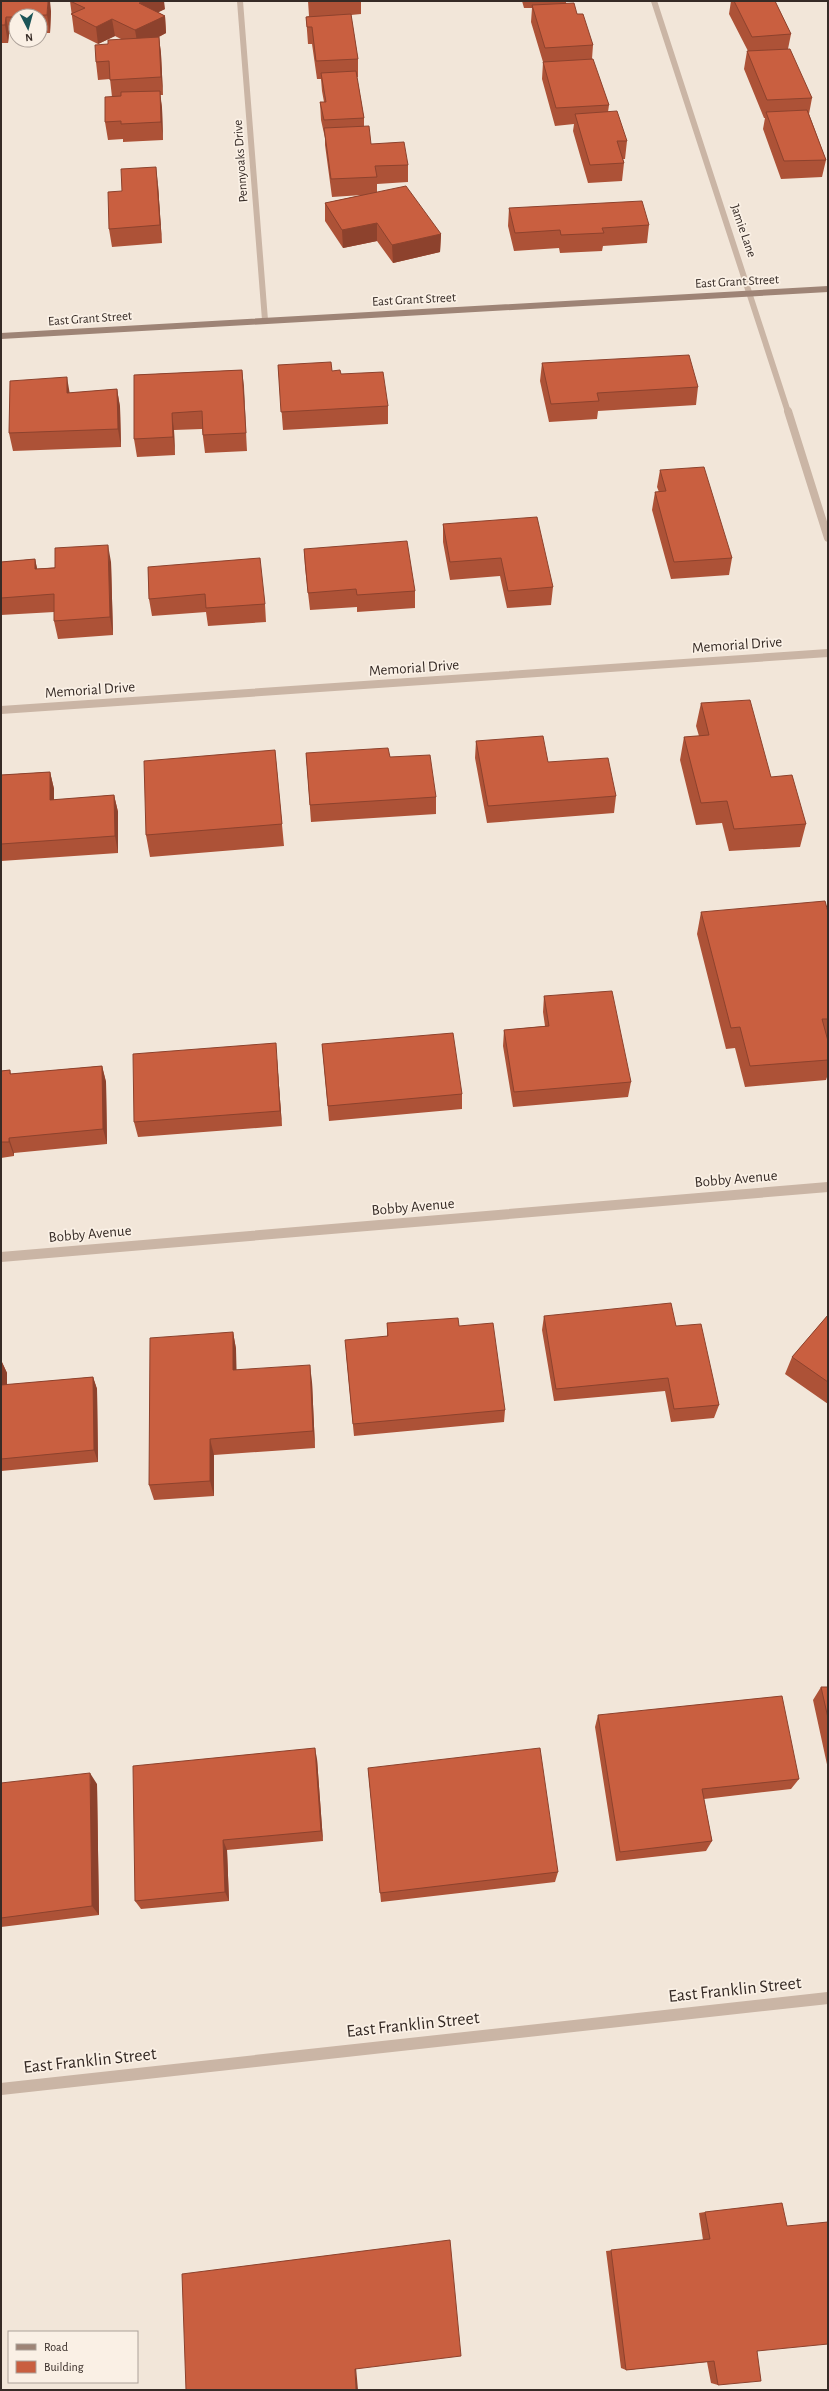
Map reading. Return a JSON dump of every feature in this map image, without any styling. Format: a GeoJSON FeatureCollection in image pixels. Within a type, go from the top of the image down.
{"type":"FeatureCollection","features":[{"type":"Feature","properties":{"kind":"main road","name":"East Grant Street"},"geometry":{"type":"LineString","coordinates":[[1,336],[828,289]]}},
{"type":"Feature","properties":{"kind":"street","name":"Pennyoaks Drive"},"geometry":{"type":"LineString","coordinates":[[240,1],[265,320]]}},
{"type":"Feature","properties":{"kind":"street","name":"Jamie Lane"},"geometry":{"type":"LineString","coordinates":[[654,1],[751,293],[828,538]]}},
{"type":"Feature","properties":{"kind":"street","name":"Memorial Drive"},"geometry":{"type":"LineString","coordinates":[[1,710],[828,653]]}},
{"type":"Feature","properties":{"kind":"street","name":"Bobby Avenue"},"geometry":{"type":"LineString","coordinates":[[1,1257],[828,1187]]}},
{"type":"Feature","properties":{"kind":"street","name":"East Franklin Street"},"geometry":{"type":"LineString","coordinates":[[1,2089],[828,1998]]}},
{"type":"Feature","properties":{"kind":"building"},"geometry":{"type":"Polygon","coordinates":[[[1,1],[48,1],[48,8],[8,8],[8,17],[6,17],[5,25],[1,25],[1,1]]]}},
{"type":"Feature","properties":{"kind":"building"},"geometry":{"type":"Polygon","coordinates":[[[70,1],[144,1],[139,3],[165,16],[135,30],[112,19],[96,27],[71,14],[85,8],[70,1]]]}},
{"type":"Feature","properties":{"kind":"building"},"geometry":{"type":"Polygon","coordinates":[[[734,1],[775,1],[791,34],[752,37],[734,1]]]}},
{"type":"Feature","properties":{"kind":"building"},"geometry":{"type":"Polygon","coordinates":[[[574,3],[577,14],[583,14],[593,45],[545,48],[532,5],[574,3]]]}},
{"type":"Feature","properties":{"kind":"building"},"geometry":{"type":"Polygon","coordinates":[[[351,14],[358,59],[316,61],[312,27],[307,27],[306,17],[351,14]]]}},
{"type":"Feature","properties":{"kind":"building"},"geometry":{"type":"Polygon","coordinates":[[[159,37],[161,77],[110,80],[109,61],[96,62],[95,45],[108,44],[108,40],[159,37]]]}},
{"type":"Feature","properties":{"kind":"building"},"geometry":{"type":"Polygon","coordinates":[[[790,49],[812,98],[767,100],[747,51],[790,49]]]}},
{"type":"Feature","properties":{"kind":"building"},"geometry":{"type":"Polygon","coordinates":[[[593,59],[609,105],[556,108],[543,62],[593,59]]]}},
{"type":"Feature","properties":{"kind":"building"},"geometry":{"type":"Polygon","coordinates":[[[356,71],[364,118],[324,120],[320,102],[326,102],[321,73],[356,71]]]}},
{"type":"Feature","properties":{"kind":"building"},"geometry":{"type":"Polygon","coordinates":[[[160,91],[161,122],[121,124],[121,121],[105,122],[105,97],[121,96],[121,92],[160,91]]]}},
{"type":"Feature","properties":{"kind":"building"},"geometry":{"type":"Polygon","coordinates":[[[807,110],[826,160],[784,161],[766,112],[807,110]]]}},
{"type":"Feature","properties":{"kind":"building"},"geometry":{"type":"Polygon","coordinates":[[[617,111],[627,141],[617,141],[624,163],[590,165],[575,114],[617,111]]]}},
{"type":"Feature","properties":{"kind":"building"},"geometry":{"type":"Polygon","coordinates":[[[369,126],[371,144],[404,142],[408,165],[375,166],[377,177],[331,179],[324,128],[369,126]]]}},
{"type":"Feature","properties":{"kind":"building"},"geometry":{"type":"Polygon","coordinates":[[[156,167],[160,225],[109,229],[108,192],[122,191],[121,169],[156,167]]]}},
{"type":"Feature","properties":{"kind":"building"},"geometry":{"type":"Polygon","coordinates":[[[406,186],[441,234],[392,245],[377,223],[342,230],[325,203],[406,186]]]}},
{"type":"Feature","properties":{"kind":"building"},"geometry":{"type":"Polygon","coordinates":[[[642,201],[649,225],[602,228],[604,233],[561,235],[560,230],[515,233],[509,208],[642,201]]]}},
{"type":"Feature","properties":{"kind":"building"},"geometry":{"type":"Polygon","coordinates":[[[689,355],[698,387],[597,393],[599,401],[551,404],[542,363],[689,355]]]}},
{"type":"Feature","properties":{"kind":"building"},"geometry":{"type":"Polygon","coordinates":[[[331,362],[332,371],[340,370],[341,374],[383,372],[388,406],[281,412],[278,365],[331,362]]]}},
{"type":"Feature","properties":{"kind":"building"},"geometry":{"type":"Polygon","coordinates":[[[242,370],[246,433],[203,435],[202,411],[172,413],[173,437],[134,439],[134,375],[242,370]]]}},
{"type":"Feature","properties":{"kind":"building"},"geometry":{"type":"Polygon","coordinates":[[[67,377],[67,393],[117,389],[118,429],[9,433],[10,381],[67,377]]]}},
{"type":"Feature","properties":{"kind":"building"},"geometry":{"type":"Polygon","coordinates":[[[704,467],[732,558],[674,562],[655,492],[666,491],[660,470],[704,467]]]}},
{"type":"Feature","properties":{"kind":"building"},"geometry":{"type":"Polygon","coordinates":[[[537,517],[553,587],[508,591],[501,558],[450,562],[443,524],[537,517]]]}},
{"type":"Feature","properties":{"kind":"building"},"geometry":{"type":"Polygon","coordinates":[[[407,541],[415,591],[357,595],[356,589],[308,593],[304,549],[407,541]]]}},
{"type":"Feature","properties":{"kind":"building"},"geometry":{"type":"Polygon","coordinates":[[[108,545],[110,617],[54,621],[54,594],[1,598],[1,562],[35,559],[35,569],[55,568],[55,548],[108,545]]]}},
{"type":"Feature","properties":{"kind":"building"},"geometry":{"type":"Polygon","coordinates":[[[260,558],[265,604],[206,608],[205,594],[149,599],[148,567],[260,558]]]}},
{"type":"Feature","properties":{"kind":"building"},"geometry":{"type":"Polygon","coordinates":[[[750,700],[771,777],[792,775],[806,824],[734,829],[727,801],[701,803],[684,737],[709,735],[701,703],[750,700]]]}},
{"type":"Feature","properties":{"kind":"building"},"geometry":{"type":"Polygon","coordinates":[[[543,736],[548,762],[608,758],[616,796],[488,806],[476,741],[543,736]]]}},
{"type":"Feature","properties":{"kind":"building"},"geometry":{"type":"Polygon","coordinates":[[[388,748],[390,757],[430,755],[436,797],[310,805],[306,753],[388,748]]]}},
{"type":"Feature","properties":{"kind":"building"},"geometry":{"type":"Polygon","coordinates":[[[275,750],[282,824],[146,835],[144,761],[275,750]]]}},
{"type":"Feature","properties":{"kind":"building"},"geometry":{"type":"Polygon","coordinates":[[[50,772],[50,800],[114,795],[115,836],[1,844],[1,775],[50,772]]]}},
{"type":"Feature","properties":{"kind":"building"},"geometry":{"type":"Polygon","coordinates":[[[825,901],[828,912],[828,1019],[822,1019],[828,1041],[828,1060],[750,1066],[740,1027],[731,1028],[701,912],[825,901]]]}},
{"type":"Feature","properties":{"kind":"building"},"geometry":{"type":"Polygon","coordinates":[[[612,991],[631,1082],[514,1092],[504,1030],[549,1026],[544,996],[612,991]]]}},
{"type":"Feature","properties":{"kind":"building"},"geometry":{"type":"Polygon","coordinates":[[[453,1033],[462,1094],[328,1106],[322,1044],[453,1033]]]}},
{"type":"Feature","properties":{"kind":"building"},"geometry":{"type":"Polygon","coordinates":[[[276,1043],[280,1111],[134,1122],[133,1054],[276,1043]]]}},
{"type":"Feature","properties":{"kind":"building"},"geometry":{"type":"Polygon","coordinates":[[[102,1066],[103,1129],[9,1138],[9,1142],[1,1142],[1,1071],[10,1070],[10,1074],[102,1066]]]}},
{"type":"Feature","properties":{"kind":"building"},"geometry":{"type":"Polygon","coordinates":[[[671,1303],[676,1326],[701,1324],[719,1405],[674,1409],[668,1378],[556,1389],[544,1316],[671,1303]]]}},
{"type":"Feature","properties":{"kind":"building"},"geometry":{"type":"Polygon","coordinates":[[[828,1315],[828,1382],[792,1357],[828,1315]]]}},
{"type":"Feature","properties":{"kind":"building"},"geometry":{"type":"Polygon","coordinates":[[[458,1318],[459,1326],[493,1323],[505,1410],[353,1424],[345,1340],[388,1336],[387,1323],[458,1318]]]}},
{"type":"Feature","properties":{"kind":"building"},"geometry":{"type":"Polygon","coordinates":[[[233,1332],[233,1370],[310,1365],[313,1431],[210,1439],[210,1481],[149,1485],[150,1338],[233,1332]]]}},
{"type":"Feature","properties":{"kind":"building"},"geometry":{"type":"Polygon","coordinates":[[[93,1377],[94,1450],[1,1459],[1,1385],[93,1377]]]}},
{"type":"Feature","properties":{"kind":"building"},"geometry":{"type":"Polygon","coordinates":[[[821,1687],[828,1687],[828,1718],[821,1687]]]}},
{"type":"Feature","properties":{"kind":"building"},"geometry":{"type":"Polygon","coordinates":[[[782,1696],[799,1779],[702,1789],[712,1841],[620,1852],[598,1715],[782,1696]]]}},
{"type":"Feature","properties":{"kind":"building"},"geometry":{"type":"Polygon","coordinates":[[[315,1748],[321,1831],[223,1840],[225,1892],[135,1901],[133,1766],[315,1748]]]}},
{"type":"Feature","properties":{"kind":"building"},"geometry":{"type":"Polygon","coordinates":[[[540,1748],[558,1872],[380,1893],[368,1768],[540,1748]]]}},
{"type":"Feature","properties":{"kind":"building"},"geometry":{"type":"Polygon","coordinates":[[[90,1773],[92,1906],[1,1918],[1,1783],[90,1773]]]}},
{"type":"Feature","properties":{"kind":"building"},"geometry":{"type":"Polygon","coordinates":[[[782,2203],[787,2226],[828,2222],[828,2344],[757,2351],[761,2381],[718,2385],[714,2361],[626,2370],[611,2250],[710,2239],[705,2212],[782,2203]]]}},
{"type":"Feature","properties":{"kind":"building"},"geometry":{"type":"Polygon","coordinates":[[[450,2240],[461,2356],[355,2369],[356,2390],[186,2390],[182,2274],[450,2240]]]}}]}
